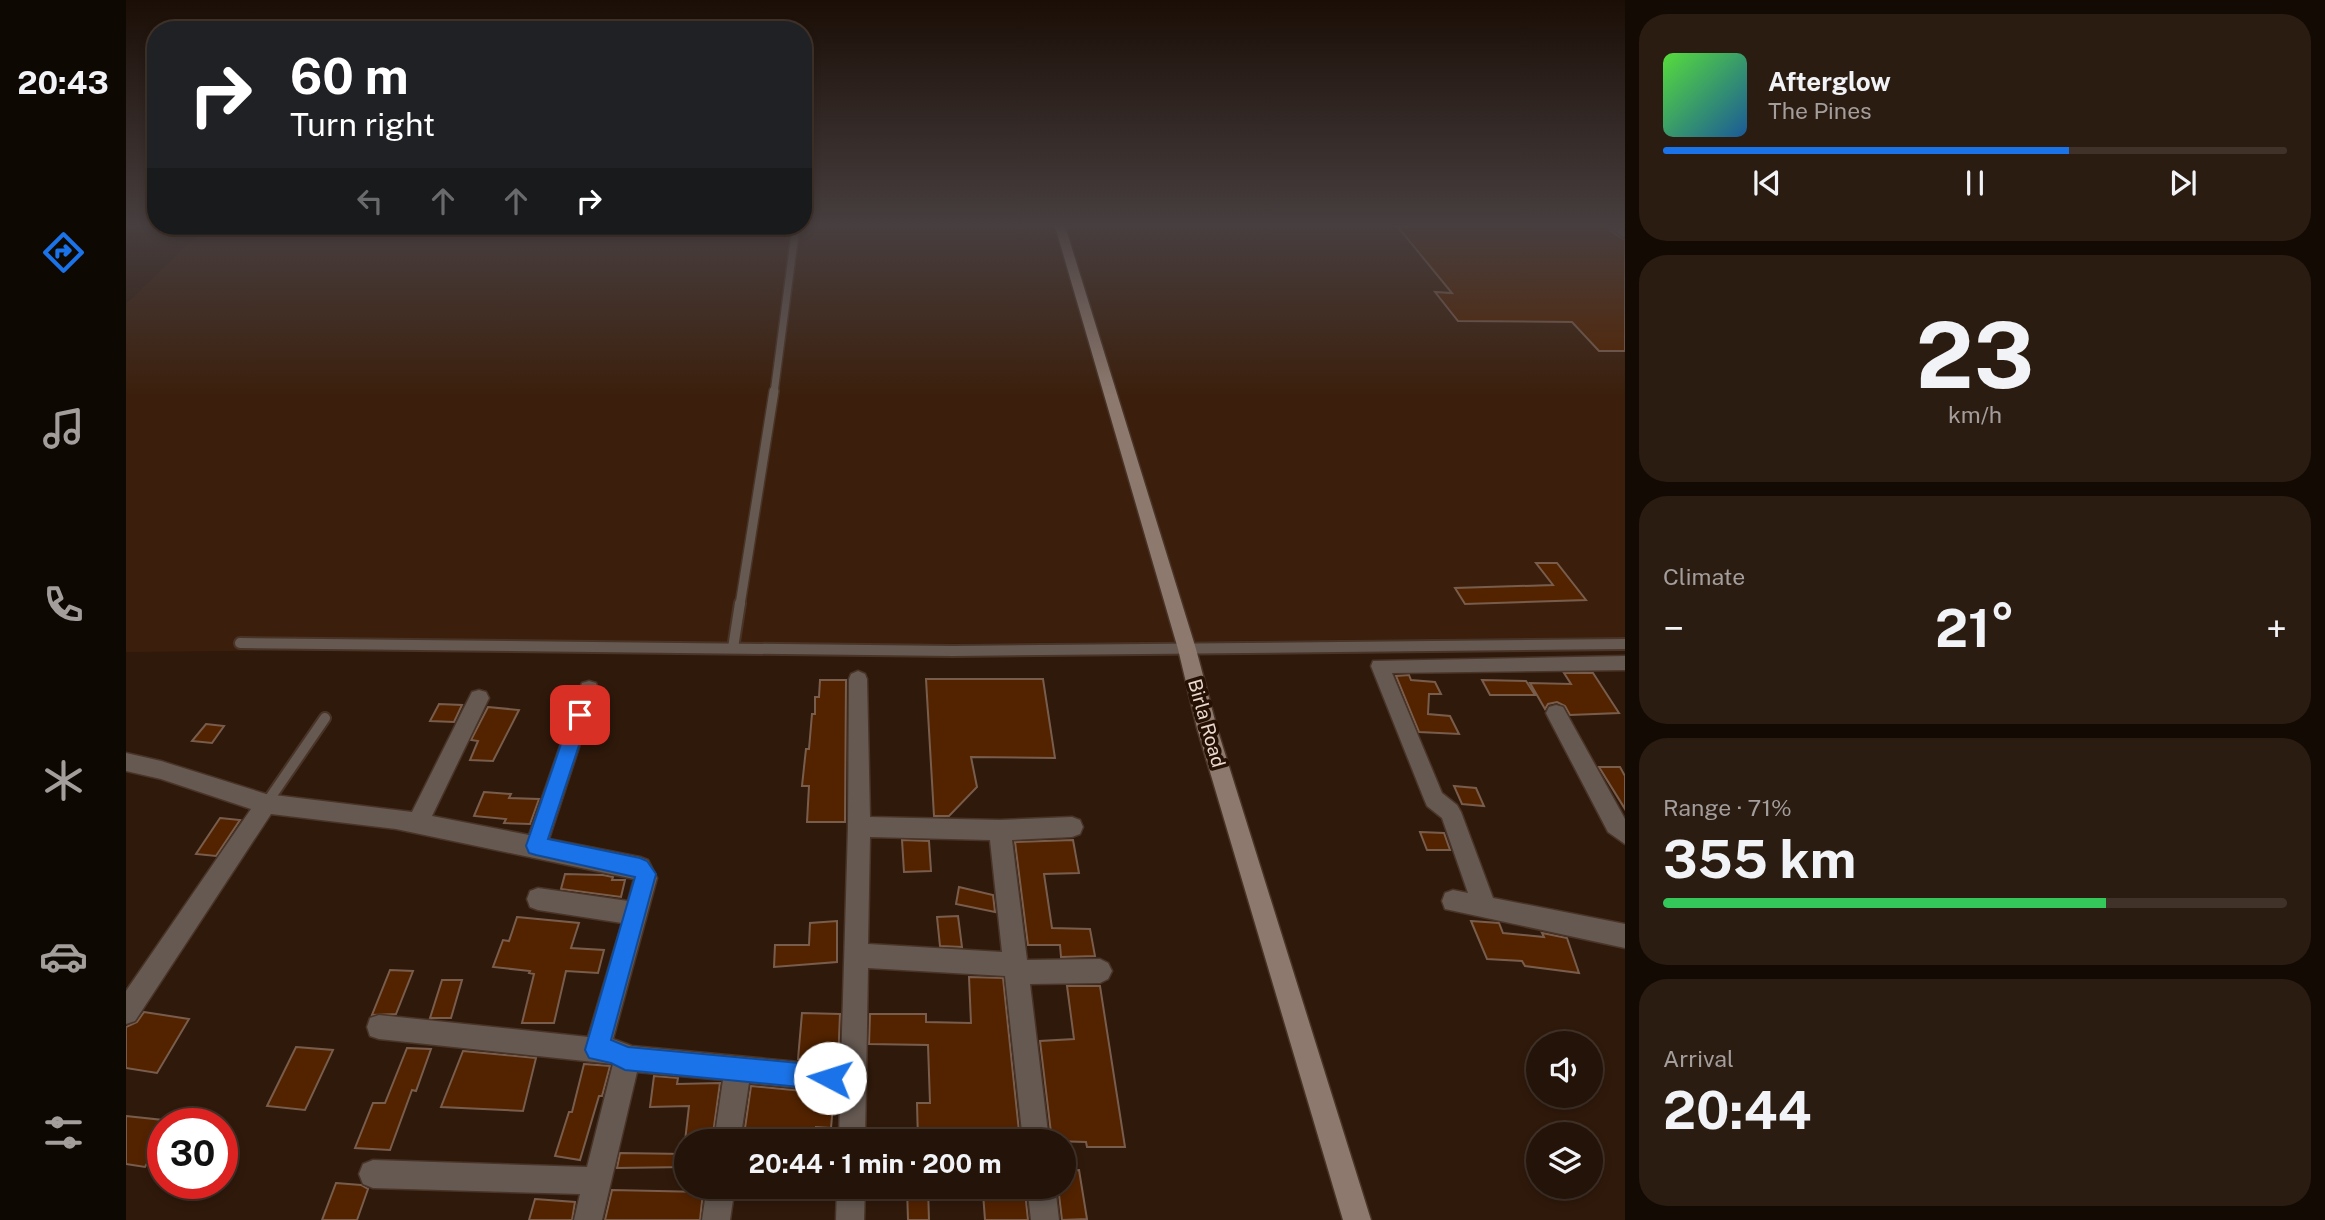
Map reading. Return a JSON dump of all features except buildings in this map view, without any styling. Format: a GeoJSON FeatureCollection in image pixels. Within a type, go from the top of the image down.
{"type":"FeatureCollection","features":[{"type":"Feature","properties":{"kind":"street","name":"Birla Road"},"geometry":{"type":"LineString","coordinates":[[1077,283],[1207,728],[1357,1220]]}},
{"type":"Feature","properties":{"kind":"street"},"geometry":{"type":"LineString","coordinates":[[1485,908],[1450,812],[1434,799],[1380,666],[1625,663]]}},
{"type":"Feature","properties":{"kind":"street"},"geometry":{"type":"LineString","coordinates":[[852,1129],[859,827],[858,679]]}},
{"type":"Feature","properties":{"kind":"street"},"geometry":{"type":"LineString","coordinates":[[536,846],[589,689]]}},
{"type":"Feature","properties":{"kind":"street"},"geometry":{"type":"LineString","coordinates":[[418,823],[479,698]]}},
{"type":"Feature","properties":{"kind":"street"},"geometry":{"type":"LineString","coordinates":[[1556,713],[1616,825],[1625,834]]}},
{"type":"Feature","properties":{"kind":"street"},"geometry":{"type":"LineString","coordinates":[[126,762],[161,770],[266,804],[418,823],[640,868],[646,878],[597,1050]]}},
{"type":"Feature","properties":{"kind":"street"},"geometry":{"type":"LineString","coordinates":[[126,1012],[266,804]]}},
{"type":"Feature","properties":{"kind":"street"},"geometry":{"type":"LineString","coordinates":[[859,827],[1000,830],[1072,827]]}},
{"type":"Feature","properties":{"kind":"street"},"geometry":{"type":"LineString","coordinates":[[1000,830],[1035,1129]]}},
{"type":"Feature","properties":{"kind":"street"},"geometry":{"type":"LineString","coordinates":[[538,899],[635,914]]}},
{"type":"Feature","properties":{"kind":"street"},"geometry":{"type":"LineString","coordinates":[[1454,901],[1625,936]]}},
{"type":"Feature","properties":{"kind":"street"},"geometry":{"type":"LineString","coordinates":[[856,955],[1017,969],[1100,971]]}},
{"type":"Feature","properties":{"kind":"street"},"geometry":{"type":"LineString","coordinates":[[379,1027],[615,1052],[625,1058],[854,1080]]}},
{"type":"Feature","properties":{"kind":"street"},"geometry":{"type":"LineString","coordinates":[[588,1220],[625,1058]]}},
{"type":"Feature","properties":{"kind":"street"},"geometry":{"type":"LineString","coordinates":[[729,1129],[738,1070]]}},
{"type":"Feature","properties":{"kind":"street"},"geometry":{"type":"LineString","coordinates":[[373,1174],[597,1181]]}},
{"type":"Feature","properties":{"kind":"street"},"geometry":{"type":"LineString","coordinates":[[716,1220],[719,1199]]}},
{"type":"Feature","properties":{"kind":"street"},"geometry":{"type":"LineString","coordinates":[[850,1220],[851,1199]]}},
{"type":"Feature","properties":{"kind":"street"},"geometry":{"type":"LineString","coordinates":[[1043,1199],[1045,1220]]}},
{"type":"Feature","properties":{"kind":"lane"},"geometry":{"type":"LineString","coordinates":[[733,648],[789,283]]}},
{"type":"Feature","properties":{"kind":"lane"},"geometry":{"type":"LineString","coordinates":[[240,643],[953,651],[1625,643]]}},
{"type":"Feature","properties":{"kind":"lane"},"geometry":{"type":"LineString","coordinates":[[266,804],[325,718]]}},
{"type":"Feature","properties":{"kind":"shaded area"},"geometry":{"type":"Polygon","coordinates":[[[148,283],[1625,283],[1625,637],[126,652],[126,304],[148,283]]]}},
{"type":"Feature","properties":{"kind":"route"},"geometry":{"type":"LineString","coordinates":[[580,715],[536,846],[631,865],[646,874],[597,1050],[615,1052],[625,1058],[830,1078]]}}]}
